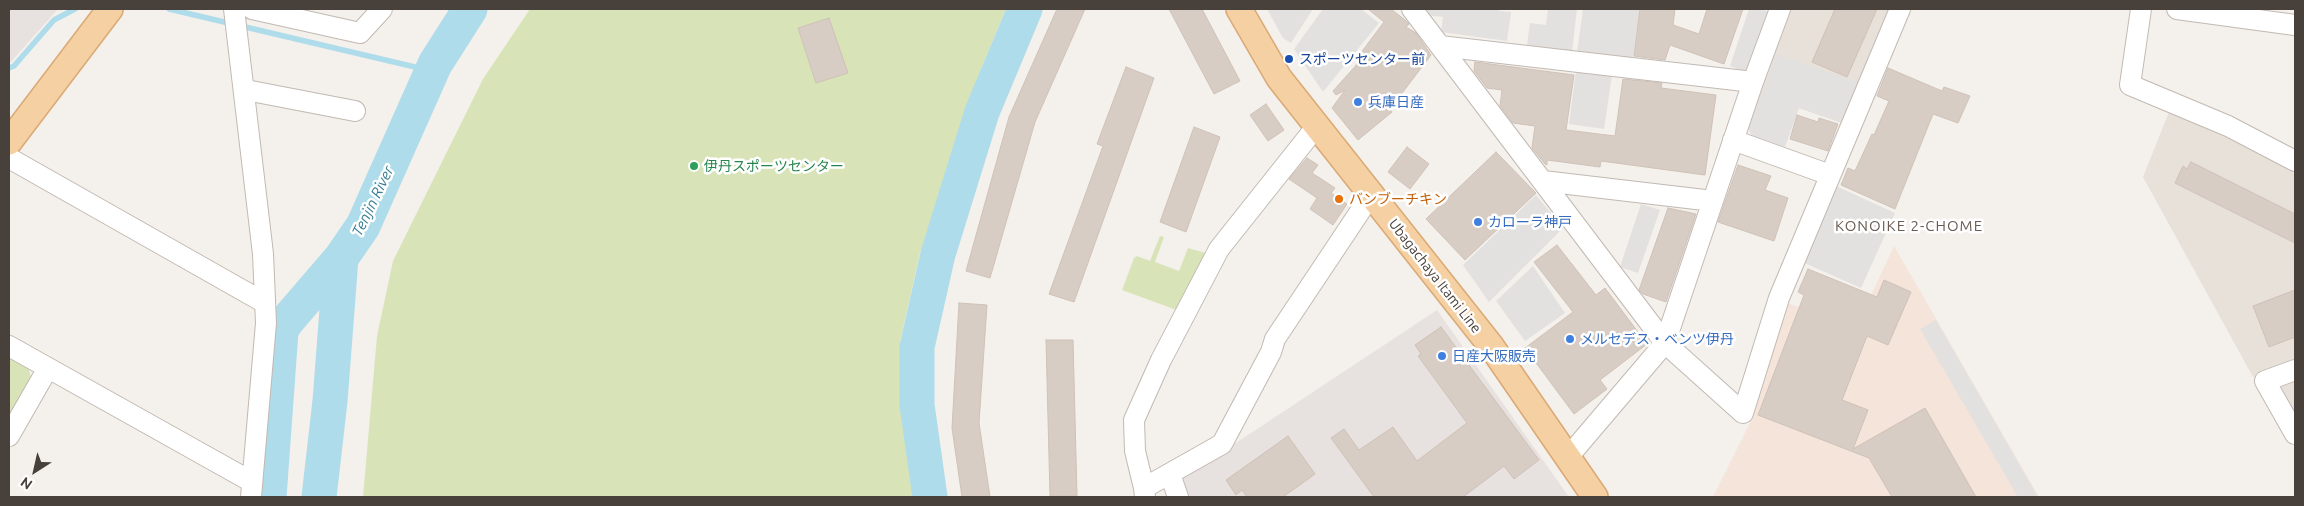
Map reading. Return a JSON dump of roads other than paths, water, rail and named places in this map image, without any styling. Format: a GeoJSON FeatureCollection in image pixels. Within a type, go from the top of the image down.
{"type":"FeatureCollection","features":[{"type":"Feature","properties":{"kind":"main road","name":"Ubagachaya Itami Line"},"geometry":{"type":"LineString","coordinates":[[1239,9],[1279,78],[1491,346],[1595,497]]}},
{"type":"Feature","properties":{"kind":"main road"},"geometry":{"type":"LineString","coordinates":[[9,142],[108,11]]}},
{"type":"Feature","properties":{"kind":"street"},"geometry":{"type":"LineString","coordinates":[[9,346],[252,490],[266,323],[263,254],[234,9]]}},
{"type":"Feature","properties":{"kind":"street"},"geometry":{"type":"LineString","coordinates":[[252,9],[360,33],[382,9]]}},
{"type":"Feature","properties":{"kind":"street"},"geometry":{"type":"LineString","coordinates":[[1412,9],[1665,343],[1742,413],[1779,298],[1900,9]]}},
{"type":"Feature","properties":{"kind":"street"},"geometry":{"type":"LineString","coordinates":[[1568,457],[1665,343],[1733,140],[1780,9]]}},
{"type":"Feature","properties":{"kind":"street"},"geometry":{"type":"LineString","coordinates":[[2140,9],[2130,85],[2228,126],[2295,161]]}},
{"type":"Feature","properties":{"kind":"street"},"geometry":{"type":"LineString","coordinates":[[2178,9],[2284,19]]}},
{"type":"Feature","properties":{"kind":"street"},"geometry":{"type":"LineString","coordinates":[[1440,46],[1753,82]]}},
{"type":"Feature","properties":{"kind":"street"},"geometry":{"type":"LineString","coordinates":[[244,91],[355,111]]}},
{"type":"Feature","properties":{"kind":"street"},"geometry":{"type":"LineString","coordinates":[[1316,126],[1219,250],[1153,376],[1134,420],[1135,451],[1144,493],[1170,474],[1222,444],[1271,352],[1275,339],[1371,195]]}},
{"type":"Feature","properties":{"kind":"street"},"geometry":{"type":"LineString","coordinates":[[1733,140],[1830,175]]}},
{"type":"Feature","properties":{"kind":"street"},"geometry":{"type":"LineString","coordinates":[[9,158],[265,303]]}},
{"type":"Feature","properties":{"kind":"street"},"geometry":{"type":"LineString","coordinates":[[1542,181],[1713,201]]}},
{"type":"Feature","properties":{"kind":"street"},"geometry":{"type":"LineString","coordinates":[[9,436],[48,368]]}},
{"type":"Feature","properties":{"kind":"street"},"geometry":{"type":"LineString","coordinates":[[2295,370],[2265,381],[2295,434]]}},
{"type":"Feature","properties":{"kind":"street"},"geometry":{"type":"LineString","coordinates":[[1170,474],[1178,497]]}},
{"type":"Feature","properties":{"kind":"waterway"},"geometry":{"type":"LineString","coordinates":[[9,68],[14,66],[54,20],[75,9]]}},
{"type":"Feature","properties":{"kind":"waterway"},"geometry":{"type":"LineString","coordinates":[[169,9],[432,71]]}},
{"type":"Feature","properties":{"kind":"waterway","name":"Tenjin River"},"geometry":{"type":"LineString","coordinates":[[319,497],[330,401],[341,258],[363,226],[435,64],[470,9]]}},
{"type":"Feature","properties":{"kind":"waterway"},"geometry":{"type":"LineString","coordinates":[[930,497],[917,405],[917,347],[938,254],[982,112],[1025,9]]}},
{"type":"Feature","properties":{"kind":"waterway"},"geometry":{"type":"LineString","coordinates":[[269,497],[281,331],[286,322],[341,258]]}},
{"type":"Feature","properties":{"kind":"place","name":"スポーツセンター前"},"geometry":{"type":"Point","coordinates":[1289,59]}},
{"type":"Feature","properties":{"kind":"place","name":"兵庫日産"},"geometry":{"type":"Point","coordinates":[1358,102]}},
{"type":"Feature","properties":{"kind":"place","name":"伊丹スポーツセンター"},"geometry":{"type":"Point","coordinates":[694,166]}},
{"type":"Feature","properties":{"kind":"place","name":"バンブーチキン"},"geometry":{"type":"Point","coordinates":[1339,199]}},
{"type":"Feature","properties":{"kind":"place","name":"カローラ神戸"},"geometry":{"type":"Point","coordinates":[1478,222]}},
{"type":"Feature","properties":{"kind":"place","name":"メルセデス・ベンツ伊丹"},"geometry":{"type":"Point","coordinates":[1570,339]}},
{"type":"Feature","properties":{"kind":"place","name":"日産大阪販売"},"geometry":{"type":"Point","coordinates":[1442,356]}},
{"type":"Feature","properties":{"kind":"district","name":"KONOIKE 2-CHOME"},"geometry":{"type":"Point","coordinates":[1909,226]}}]}
